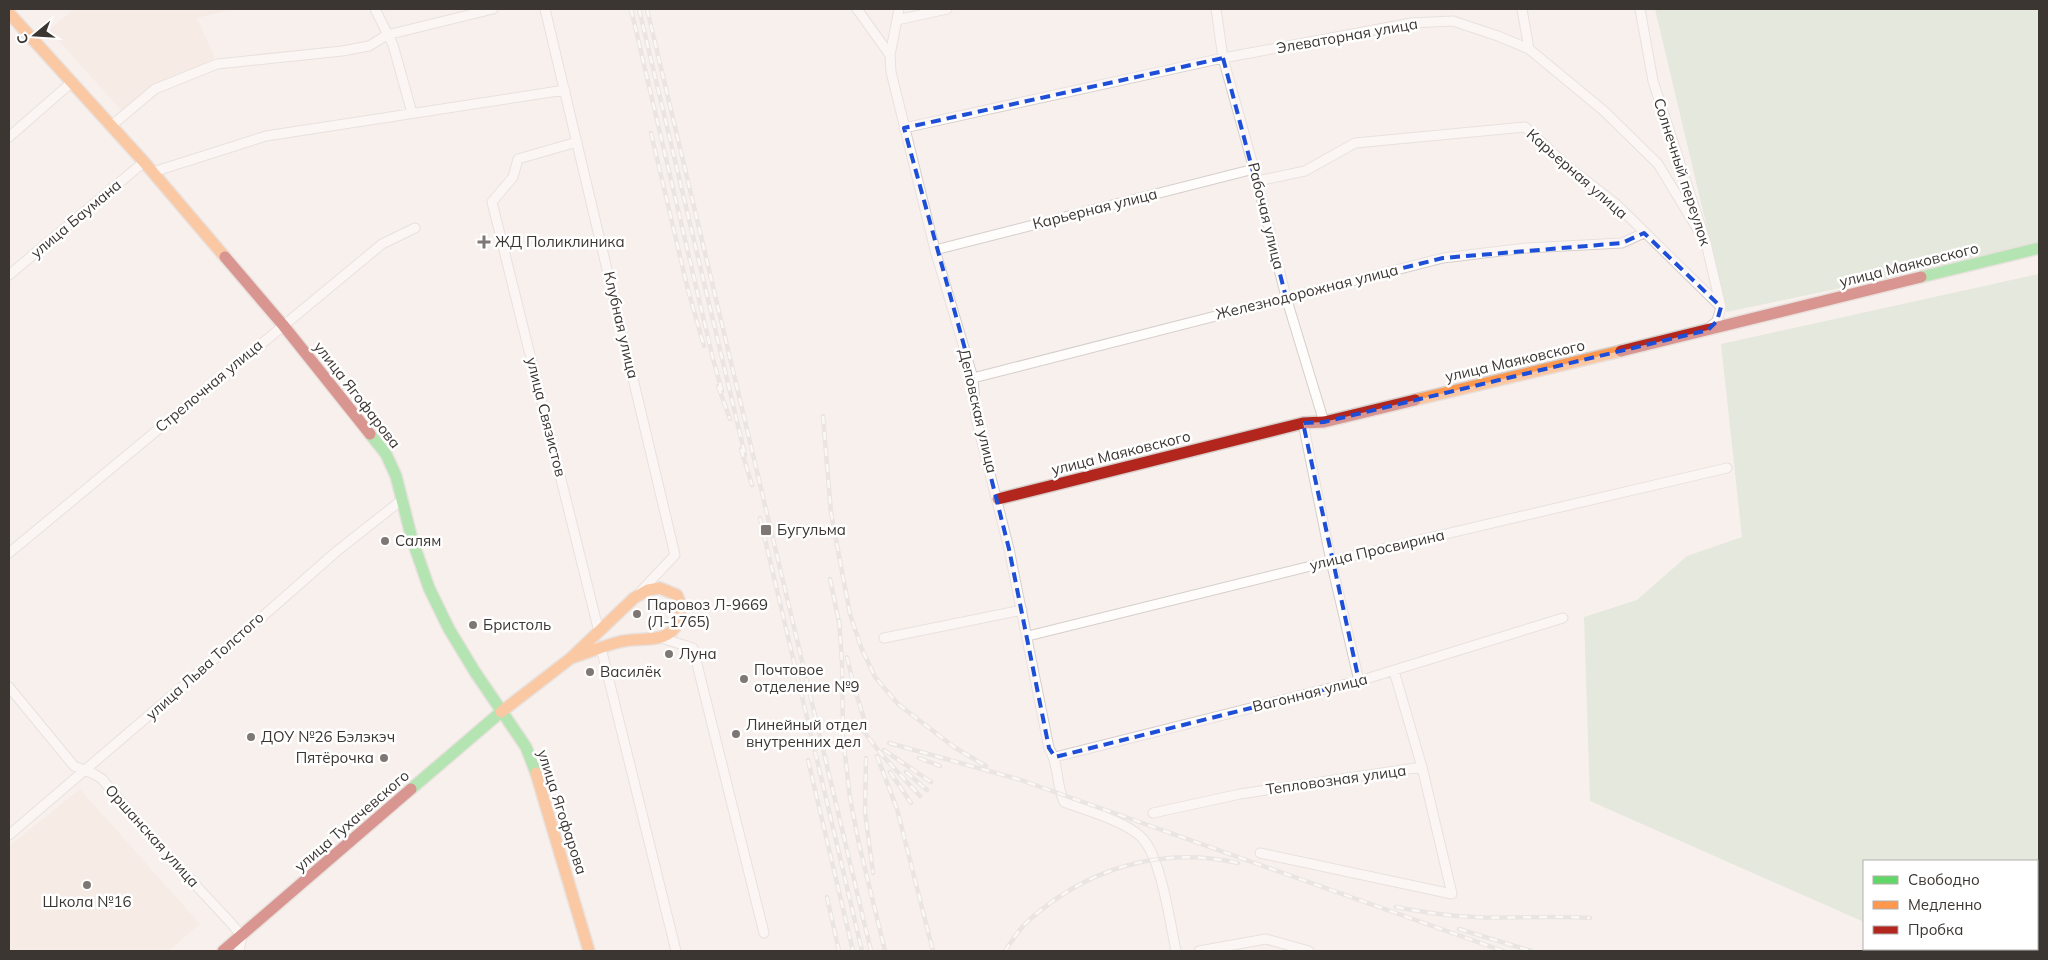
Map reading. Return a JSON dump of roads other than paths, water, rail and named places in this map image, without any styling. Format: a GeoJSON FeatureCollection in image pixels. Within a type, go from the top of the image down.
{"type":"FeatureCollection","features":[{"type":"Feature","properties":{"kind":"main road","name":"улица Ягофарова"},"geometry":{"type":"LineString","coordinates":[[9,13],[144,162],[283,325],[386,454],[403,499],[412,539],[429,588],[450,629],[501,712],[526,747],[538,777],[586,950]]}},
{"type":"Feature","properties":{"kind":"main road","name":"улица Маяковского"},"geometry":{"type":"LineString","coordinates":[[998,499],[1303,423],[1324,422],[2039,248]]}},
{"type":"Feature","properties":{"kind":"main road"},"geometry":{"type":"LineString","coordinates":[[660,588],[677,595],[681,606],[680,620],[672,632],[662,638],[620,642],[571,658],[634,598],[648,590],[660,588]]}},
{"type":"Feature","properties":{"kind":"main road","name":"улица Тухачевского"},"geometry":{"type":"LineString","coordinates":[[223,951],[501,712],[571,658]]}},
{"type":"Feature","properties":{"kind":"street"},"geometry":{"type":"LineString","coordinates":[[375,9],[393,45],[412,113]]}},
{"type":"Feature","properties":{"kind":"street"},"geometry":{"type":"LineString","coordinates":[[111,126],[155,90],[217,64],[342,51],[369,46],[387,35],[493,9]]}},
{"type":"Feature","properties":{"kind":"street","name":"Клубная улица"},"geometry":{"type":"LineString","coordinates":[[546,9],[675,555],[634,598]]}},
{"type":"Feature","properties":{"kind":"street"},"geometry":{"type":"LineString","coordinates":[[857,9],[890,55]]}},
{"type":"Feature","properties":{"kind":"street","name":"Деповская улица"},"geometry":{"type":"LineString","coordinates":[[899,9],[890,55],[891,72],[935,250],[973,378],[976,418],[998,499],[1028,636],[1049,748],[1055,757],[1061,794],[1064,802],[1128,827],[1141,836],[1148,845],[1158,871],[1176,951]]}},
{"type":"Feature","properties":{"kind":"street"},"geometry":{"type":"LineString","coordinates":[[897,20],[947,9]]}},
{"type":"Feature","properties":{"kind":"street","name":"Рабочая улица"},"geometry":{"type":"LineString","coordinates":[[1216,9],[1223,58],[1254,169],[1286,297],[1324,422]]}},
{"type":"Feature","properties":{"kind":"street"},"geometry":{"type":"LineString","coordinates":[[1522,9],[1529,49]]}},
{"type":"Feature","properties":{"kind":"street","name":"Солнечный переулок"},"geometry":{"type":"LineString","coordinates":[[1640,9],[1653,82],[1706,243],[1721,308]]}},
{"type":"Feature","properties":{"kind":"street","name":"Элеваторная улица"},"geometry":{"type":"LineString","coordinates":[[904,128],[1223,58],[1411,23],[1453,21],[1529,49],[1604,111],[1658,164],[1706,243]]}},
{"type":"Feature","properties":{"kind":"street"},"geometry":{"type":"LineString","coordinates":[[9,137],[72,82]]}},
{"type":"Feature","properties":{"kind":"street"},"geometry":{"type":"LineString","coordinates":[[152,172],[266,136],[565,90]]}},
{"type":"Feature","properties":{"kind":"street","name":"Карьерная улица"},"geometry":{"type":"LineString","coordinates":[[1257,181],[1305,171],[1355,143],[1525,127],[1567,166],[1615,203],[1721,308]]}},
{"type":"Feature","properties":{"kind":"street","name":"улица Связистов"},"geometry":{"type":"LineString","coordinates":[[577,142],[518,159],[513,177],[492,202],[599,632]]}},
{"type":"Feature","properties":{"kind":"street","name":"улица Баумана"},"geometry":{"type":"LineString","coordinates":[[9,275],[144,162]]}},
{"type":"Feature","properties":{"kind":"street","name":"Карьерная улица"},"geometry":{"type":"LineString","coordinates":[[935,250],[1254,169]]}},
{"type":"Feature","properties":{"kind":"street","name":"Стрелочная улица"},"geometry":{"type":"LineString","coordinates":[[9,553],[382,244],[415,228]]}},
{"type":"Feature","properties":{"kind":"street","name":"Железнодорожная улица"},"geometry":{"type":"LineString","coordinates":[[973,378],[1443,258],[1526,248],[1622,243],[1644,233]]}},
{"type":"Feature","properties":{"kind":"street"},"geometry":{"type":"LineString","coordinates":[[1708,330],[1717,321],[1721,308]]}},
{"type":"Feature","properties":{"kind":"street"},"geometry":{"type":"LineString","coordinates":[[1303,423],[1331,561],[1359,681]]}},
{"type":"Feature","properties":{"kind":"street","name":"улица Просвирина"},"geometry":{"type":"LineString","coordinates":[[1028,636],[1331,561],[1727,468]]}},
{"type":"Feature","properties":{"kind":"street","name":"улица Льва Толстого"},"geometry":{"type":"LineString","coordinates":[[9,835],[85,771],[329,557],[403,499]]}},
{"type":"Feature","properties":{"kind":"street"},"geometry":{"type":"LineString","coordinates":[[884,638],[1022,610]]}},
{"type":"Feature","properties":{"kind":"street","name":"Вагонная улица"},"geometry":{"type":"LineString","coordinates":[[1055,757],[1359,681],[1563,618]]}},
{"type":"Feature","properties":{"kind":"street"},"geometry":{"type":"LineString","coordinates":[[662,638],[693,648],[764,933]]}},
{"type":"Feature","properties":{"kind":"street"},"geometry":{"type":"LineString","coordinates":[[601,648],[676,951]]}},
{"type":"Feature","properties":{"kind":"street","name":"Тепловозная улица"},"geometry":{"type":"LineString","coordinates":[[1153,813],[1240,794],[1422,767],[1394,671]]}},
{"type":"Feature","properties":{"kind":"street","name":"Оршанская улица"},"geometry":{"type":"LineString","coordinates":[[9,687],[74,766],[102,779],[148,834],[242,936]]}},
{"type":"Feature","properties":{"kind":"street"},"geometry":{"type":"LineString","coordinates":[[1260,852],[1452,894],[1422,767]]}},
{"type":"Feature","properties":{"kind":"street"},"geometry":{"type":"LineString","coordinates":[[239,951],[242,936]]}},
{"type":"Feature","properties":{"kind":"street"},"geometry":{"type":"LineString","coordinates":[[1199,951],[1266,940],[1309,951]]}},
{"type":"Feature","properties":{"kind":"railway"},"geometry":{"type":"LineString","coordinates":[[631,9],[722,391]]}},
{"type":"Feature","properties":{"kind":"railway"},"geometry":{"type":"LineString","coordinates":[[639,9],[745,455]]}},
{"type":"Feature","properties":{"kind":"railway"},"geometry":{"type":"LineString","coordinates":[[647,9],[871,951]]}},
{"type":"Feature","properties":{"kind":"railway"},"geometry":{"type":"LineString","coordinates":[[651,133],[688,290],[704,346]]}},
{"type":"Feature","properties":{"kind":"railway"},"geometry":{"type":"LineString","coordinates":[[718,386],[730,419]]}},
{"type":"Feature","properties":{"kind":"railway"},"geometry":{"type":"LineString","coordinates":[[823,416],[831,513],[850,614],[861,647],[875,677],[898,704],[954,747],[986,766]]}},
{"type":"Feature","properties":{"kind":"railway"},"geometry":{"type":"LineString","coordinates":[[741,449],[752,485]]}},
{"type":"Feature","properties":{"kind":"railway"},"geometry":{"type":"LineString","coordinates":[[760,518],[862,951]]}},
{"type":"Feature","properties":{"kind":"railway"},"geometry":{"type":"LineString","coordinates":[[830,579],[840,627]]}},
{"type":"Feature","properties":{"kind":"railway"},"geometry":{"type":"LineString","coordinates":[[839,620],[842,663],[843,737],[850,798],[885,951]]}},
{"type":"Feature","properties":{"kind":"railway"},"geometry":{"type":"LineString","coordinates":[[847,657],[865,722]]}},
{"type":"Feature","properties":{"kind":"railway"},"geometry":{"type":"LineString","coordinates":[[859,725],[881,754],[920,796]]}},
{"type":"Feature","properties":{"kind":"railway"},"geometry":{"type":"LineString","coordinates":[[889,743],[1021,780],[1503,951]]}},
{"type":"Feature","properties":{"kind":"railway"},"geometry":{"type":"LineString","coordinates":[[884,750],[931,782]]}},
{"type":"Feature","properties":{"kind":"railway"},"geometry":{"type":"LineString","coordinates":[[877,756],[897,809],[933,951]]}},
{"type":"Feature","properties":{"kind":"railway"},"geometry":{"type":"LineString","coordinates":[[866,758],[865,812],[873,873]]}},
{"type":"Feature","properties":{"kind":"railway"},"geometry":{"type":"LineString","coordinates":[[919,758],[940,766]]}},
{"type":"Feature","properties":{"kind":"railway"},"geometry":{"type":"LineString","coordinates":[[808,760],[853,951]]}},
{"type":"Feature","properties":{"kind":"railway"},"geometry":{"type":"LineString","coordinates":[[890,772],[911,803]]}},
{"type":"Feature","properties":{"kind":"railway"},"geometry":{"type":"LineString","coordinates":[[906,772],[927,790]]}},
{"type":"Feature","properties":{"kind":"railway"},"geometry":{"type":"LineString","coordinates":[[1005,951],[1025,924],[1051,903],[1075,887],[1100,875],[1126,866],[1153,860],[1181,857],[1209,858],[1238,863]]}},
{"type":"Feature","properties":{"kind":"railway"},"geometry":{"type":"LineString","coordinates":[[827,897],[839,951]]}},
{"type":"Feature","properties":{"kind":"railway"},"geometry":{"type":"LineString","coordinates":[[1396,907],[1435,914],[1464,916],[1590,918]]}},
{"type":"Feature","properties":{"kind":"railway"},"geometry":{"type":"LineString","coordinates":[[1459,929],[1531,951]]}},
{"type":"Feature","properties":{"kind":"place","name":"ЖД Поликлиника"},"geometry":{"type":"Point","coordinates":[484,242]}},
{"type":"Feature","properties":{"kind":"place","name":"Бугульма"},"geometry":{"type":"Point","coordinates":[766,530]}},
{"type":"Feature","properties":{"kind":"place","name":"Салям"},"geometry":{"type":"Point","coordinates":[385,541]}},
{"type":"Feature","properties":{"kind":"place","name":"Паровоз Л-9669 (Л-1765)"},"geometry":{"type":"Point","coordinates":[637,614]}},
{"type":"Feature","properties":{"kind":"place","name":"Бристоль"},"geometry":{"type":"Point","coordinates":[473,625]}},
{"type":"Feature","properties":{"kind":"place","name":"Луна"},"geometry":{"type":"Point","coordinates":[669,654]}},
{"type":"Feature","properties":{"kind":"place","name":"Василёк"},"geometry":{"type":"Point","coordinates":[590,672]}},
{"type":"Feature","properties":{"kind":"place","name":"Почтовое отделение №9"},"geometry":{"type":"Point","coordinates":[744,679]}},
{"type":"Feature","properties":{"kind":"place","name":"Линейный отдел внутренних дел"},"geometry":{"type":"Point","coordinates":[736,734]}},
{"type":"Feature","properties":{"kind":"place","name":"ДОУ №26 Бэлэкэч"},"geometry":{"type":"Point","coordinates":[251,737]}},
{"type":"Feature","properties":{"kind":"place","name":"Пятёрочка"},"geometry":{"type":"Point","coordinates":[384,758]}},
{"type":"Feature","properties":{"kind":"place","name":"Школа №16"},"geometry":{"type":"Point","coordinates":[87,885]}}]}
